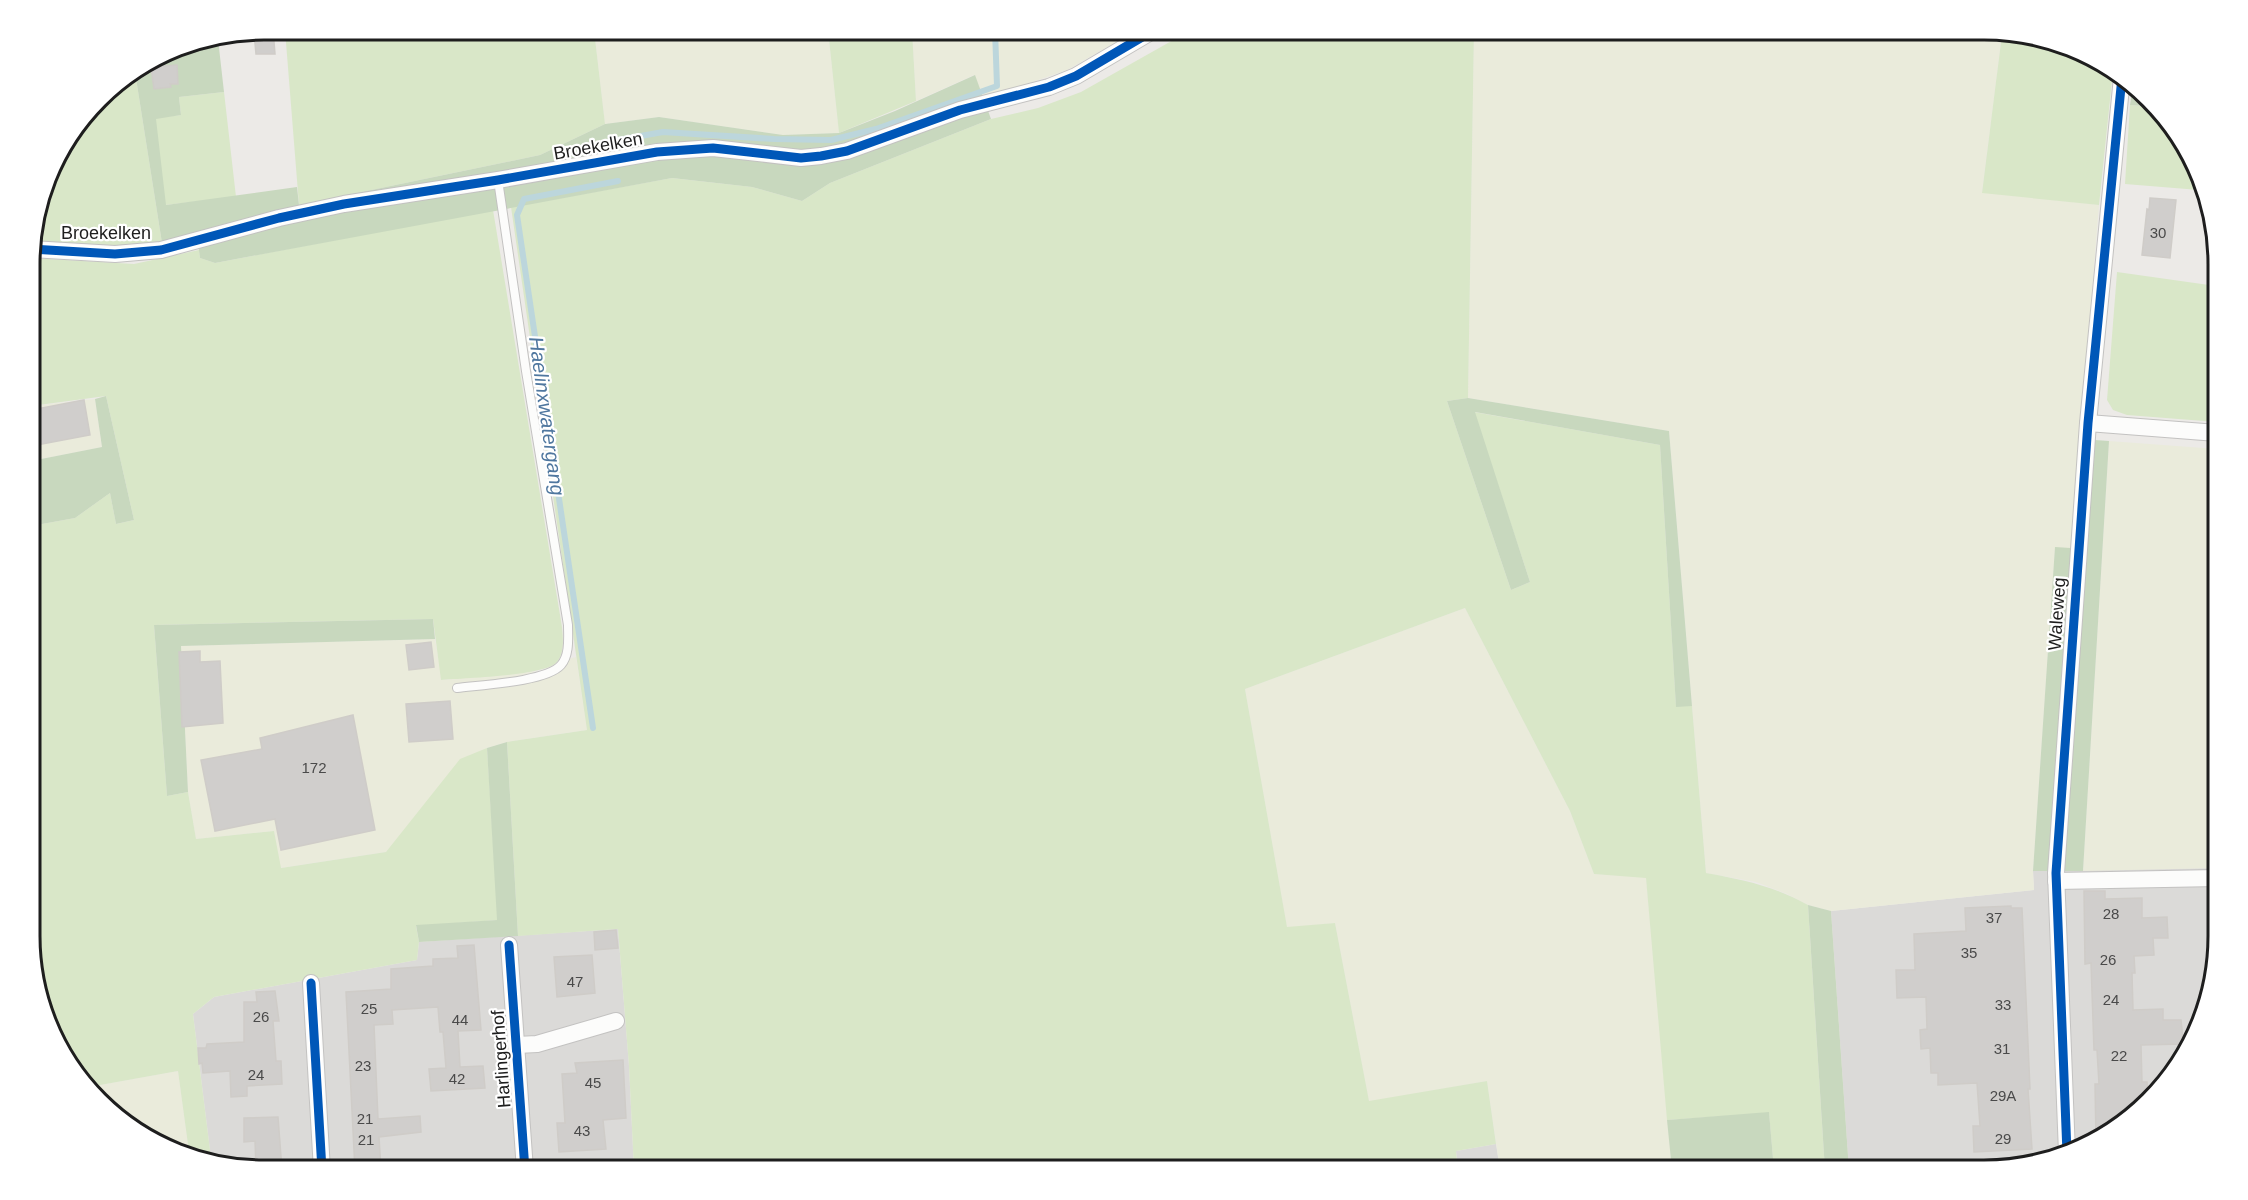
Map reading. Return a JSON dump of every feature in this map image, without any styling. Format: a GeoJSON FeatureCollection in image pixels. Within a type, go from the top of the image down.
{"type":"FeatureCollection","features":[{"type":"Feature","properties":{"kind":"street","name":"Broekelken"},"geometry":{"type":"LineString","coordinates":[[41,250],[115,254],[161,250],[279,218],[344,204],[683,149],[713,148],[801,158],[821,156],[847,151],[960,110],[1048,87],[1076,76],[1137,40]]}},
{"type":"Feature","properties":{"kind":"street","name":"Waleweg"},"geometry":{"type":"LineString","coordinates":[[2067,1143],[2056,881],[2088,423],[2121,88]]}},
{"type":"Feature","properties":{"kind":"street"},"geometry":{"type":"LineString","coordinates":[[2088,423],[2208,432]]}},
{"type":"Feature","properties":{"kind":"street"},"geometry":{"type":"LineString","coordinates":[[2056,881],[2208,878]]}},
{"type":"Feature","properties":{"kind":"street","name":"Harlingerhof"},"geometry":{"type":"LineString","coordinates":[[509,945],[524,1160]]}},
{"type":"Feature","properties":{"kind":"street"},"geometry":{"type":"LineString","coordinates":[[311,983],[321,1160]]}},
{"type":"Feature","properties":{"kind":"street","name":"Harlingerhof"},"geometry":{"type":"LineString","coordinates":[[517,1045],[537,1044],[616,1022]]}},
{"type":"Feature","properties":{"kind":"lane"},"geometry":{"type":"LineString","coordinates":[[457,688],[542,677],[561,665],[569,646],[568,625],[528,383],[498,180]]}},
{"type":"Feature","properties":{"kind":"shaded area"},"geometry":{"type":"Polygon","coordinates":[[[2208,868],[2206,965],[2196,1008],[2178,1048],[2152,1083],[2131,1104],[2096,1130],[2056,1148],[2013,1158],[1984,1160],[1848,1160],[1831,911],[2034,890],[2033,871],[2208,868]]]}},
{"type":"Feature","properties":{"kind":"shaded area"},"geometry":{"type":"Polygon","coordinates":[[[618,929],[634,1160],[264,1160],[235,1158],[210,1153],[193,1014],[214,997],[417,960],[419,942],[618,929]]]}},
{"type":"Feature","properties":{"kind":"shaded area"},"geometry":{"type":"Polygon","coordinates":[[[1496,1144],[1498,1160],[1457,1160],[1456,1151],[1496,1144]]]}},
{"type":"Feature","properties":{"kind":"green space"},"geometry":{"type":"Polygon","coordinates":[[[286,40],[595,40],[605,124],[540,155],[299,205],[286,40]]]}},
{"type":"Feature","properties":{"kind":"green space"},"geometry":{"type":"Polygon","coordinates":[[[595,40],[829,40],[839,133],[783,135],[659,117],[605,124],[595,40]]]}},
{"type":"Feature","properties":{"kind":"green space"},"geometry":{"type":"Polygon","coordinates":[[[829,40],[913,40],[916,101],[839,133],[829,40]]]}},
{"type":"Feature","properties":{"kind":"green space"},"geometry":{"type":"Polygon","coordinates":[[[913,40],[1120,40],[1067,70],[1021,86],[983,97],[974,75],[916,101],[913,40]]]}},
{"type":"Feature","properties":{"kind":"green space"},"geometry":{"type":"Polygon","coordinates":[[[1173,40],[1474,40],[1468,398],[1447,401],[1511,590],[1530,582],[1474,412],[1660,445],[1676,706],[1692,706],[1706,873],[1758,884],[1808,905],[1824,1160],[1773,1160],[1769,1113],[1667,1120],[1646,878],[1594,874],[1570,811],[1465,608],[1245,689],[1287,927],[1335,923],[1369,1101],[1487,1081],[1496,1144],[1456,1151],[1457,1160],[634,1160],[618,929],[518,936],[507,742],[587,730],[511,207],[672,178],[752,187],[802,201],[830,183],[991,119],[1038,108],[1081,92],[1173,40]]]}},
{"type":"Feature","properties":{"kind":"green space"},"geometry":{"type":"Polygon","coordinates":[[[1474,40],[2001,41],[1982,192],[2099,205],[2071,548],[2055,548],[2033,871],[2034,890],[1831,911],[1808,905],[1756,882],[1706,873],[1669,431],[1468,398],[1474,40]]]}},
{"type":"Feature","properties":{"kind":"green space"},"geometry":{"type":"Polygon","coordinates":[[[2001,41],[2056,52],[2096,70],[2112,81],[2099,205],[1982,193],[2001,41]]]}},
{"type":"Feature","properties":{"kind":"green space"},"geometry":{"type":"Polygon","coordinates":[[[219,45],[224,92],[179,97],[181,115],[156,119],[166,205],[297,187],[299,205],[540,155],[605,124],[659,117],[783,135],[839,133],[975,75],[991,119],[830,183],[802,201],[752,187],[672,178],[215,263],[200,258],[197,236],[162,243],[136,81],[152,70],[192,52],[219,45]]]}},
{"type":"Feature","properties":{"kind":"green space"},"geometry":{"type":"Polygon","coordinates":[[[136,81],[162,243],[128,248],[41,243],[52,192],[70,152],[106,106],[136,81]]]}},
{"type":"Feature","properties":{"kind":"green space"},"geometry":{"type":"Polygon","coordinates":[[[224,92],[236,197],[165,205],[155,118],[181,115],[179,97],[224,92]]]}},
{"type":"Feature","properties":{"kind":"green space"},"geometry":{"type":"Polygon","coordinates":[[[2131,96],[2142,106],[2130,105],[2131,96]]]}},
{"type":"Feature","properties":{"kind":"green space"},"geometry":{"type":"Polygon","coordinates":[[[2130,105],[2142,106],[2161,128],[2178,152],[2195,190],[2125,184],[2130,105]]]}},
{"type":"Feature","properties":{"kind":"green space"},"geometry":{"type":"Polygon","coordinates":[[[493,210],[563,641],[559,659],[548,667],[520,674],[441,680],[433,619],[154,625],[167,796],[188,792],[196,839],[274,831],[281,868],[386,852],[460,759],[487,748],[498,920],[416,926],[419,942],[417,960],[214,997],[193,1014],[210,1153],[188,1146],[178,1071],[98,1085],[96,1083],[70,1048],[64,1035],[52,1008],[42,965],[40,936],[40,524],[75,518],[110,493],[116,524],[134,520],[106,396],[40,405],[40,264],[40,259],[134,264],[199,250],[200,258],[215,263],[493,210]]]}},
{"type":"Feature","properties":{"kind":"green space"},"geometry":{"type":"Polygon","coordinates":[[[2117,272],[2208,285],[2208,421],[2127,415],[2113,410],[2107,400],[2117,272]]]}},
{"type":"Feature","properties":{"kind":"green space"},"geometry":{"type":"Polygon","coordinates":[[[106,396],[134,520],[116,524],[110,493],[75,518],[40,524],[40,459],[102,447],[95,399],[106,396]]]}},
{"type":"Feature","properties":{"kind":"green space"},"geometry":{"type":"Polygon","coordinates":[[[1468,398],[1669,431],[1692,706],[1676,707],[1660,445],[1475,412],[1530,582],[1511,590],[1447,401],[1468,398]]]}},
{"type":"Feature","properties":{"kind":"green space"},"geometry":{"type":"Polygon","coordinates":[[[95,399],[102,447],[40,459],[40,405],[95,399]]]}},
{"type":"Feature","properties":{"kind":"green space"},"geometry":{"type":"Polygon","coordinates":[[[2095,440],[2109,441],[2083,871],[2033,871],[2055,547],[2086,549],[2095,440]]]}},
{"type":"Feature","properties":{"kind":"green space"},"geometry":{"type":"Polygon","coordinates":[[[2109,441],[2208,448],[2208,868],[2083,871],[2109,441]]]}},
{"type":"Feature","properties":{"kind":"green space"},"geometry":{"type":"Polygon","coordinates":[[[1465,608],[1570,811],[1594,874],[1646,877],[1671,1160],[1499,1160],[1487,1081],[1369,1102],[1335,923],[1287,928],[1245,689],[1465,608]]]}},
{"type":"Feature","properties":{"kind":"green space"},"geometry":{"type":"Polygon","coordinates":[[[433,619],[435,639],[181,646],[188,792],[167,796],[154,625],[433,619]]]}},
{"type":"Feature","properties":{"kind":"green space"},"geometry":{"type":"Polygon","coordinates":[[[435,639],[442,680],[542,671],[557,662],[576,657],[587,730],[507,742],[487,748],[386,852],[280,868],[274,831],[196,839],[188,792],[181,646],[435,639]]]}},
{"type":"Feature","properties":{"kind":"green space"},"geometry":{"type":"Polygon","coordinates":[[[507,742],[518,936],[419,942],[416,925],[497,920],[487,748],[507,742]]]}},
{"type":"Feature","properties":{"kind":"green space"},"geometry":{"type":"Polygon","coordinates":[[[1808,905],[1831,911],[1848,1160],[1824,1160],[1808,905]]]}},
{"type":"Feature","properties":{"kind":"green space"},"geometry":{"type":"Polygon","coordinates":[[[178,1071],[188,1146],[140,1122],[98,1085],[178,1071]]]}},
{"type":"Feature","properties":{"kind":"green space"},"geometry":{"type":"Polygon","coordinates":[[[1769,1112],[1773,1160],[1671,1160],[1667,1120],[1769,1112]]]}},
{"type":"Feature","properties":{"kind":"building"},"geometry":{"type":"Polygon","coordinates":[[[274,40],[275,54],[256,54],[255,41],[274,40]]]}},
{"type":"Feature","properties":{"kind":"building"},"geometry":{"type":"Polygon","coordinates":[[[177,65],[178,84],[154,89],[151,70],[160,66],[177,65]]]}},
{"type":"Feature","properties":{"kind":"building"},"geometry":{"type":"Polygon","coordinates":[[[2150,198],[2176,200],[2170,258],[2142,255],[2150,198]]]}},
{"type":"Feature","properties":{"kind":"building"},"geometry":{"type":"Polygon","coordinates":[[[84,400],[90,435],[40,444],[40,408],[84,400]]]}},
{"type":"Feature","properties":{"kind":"building"},"geometry":{"type":"Polygon","coordinates":[[[431,642],[434,667],[409,670],[406,645],[431,642]]]}},
{"type":"Feature","properties":{"kind":"building"},"geometry":{"type":"Polygon","coordinates":[[[200,651],[200,662],[220,661],[223,723],[182,727],[179,652],[200,651]]]}},
{"type":"Feature","properties":{"kind":"building"},"geometry":{"type":"Polygon","coordinates":[[[450,701],[453,739],[409,742],[406,704],[450,701]]]}},
{"type":"Feature","properties":{"kind":"building"},"geometry":{"type":"Polygon","coordinates":[[[353,715],[375,830],[281,850],[275,819],[215,831],[201,760],[262,749],[260,738],[353,715]]]}},
{"type":"Feature","properties":{"kind":"building"},"geometry":{"type":"Polygon","coordinates":[[[2084,891],[2105,891],[2105,899],[2142,898],[2142,918],[2167,917],[2168,938],[2153,938],[2154,955],[2134,956],[2133,1010],[2163,1009],[2163,1020],[2181,1020],[2183,1038],[2180,1044],[2141,1045],[2142,1082],[2147,1082],[2147,1088],[2120,1113],[2096,1130],[2095,1084],[2099,1084],[2097,1050],[2094,1050],[2091,963],[2085,964],[2084,891]]]}},
{"type":"Feature","properties":{"kind":"building"},"geometry":{"type":"Polygon","coordinates":[[[2011,906],[2011,908],[2022,908],[2032,1149],[1974,1152],[1973,1126],[1980,1126],[1977,1083],[1938,1085],[1938,1073],[1931,1073],[1930,1048],[1921,1049],[1920,1030],[1927,1029],[1926,997],[1897,998],[1896,970],[1915,970],[1914,934],[1966,931],[1965,908],[2011,906]]]}},
{"type":"Feature","properties":{"kind":"building"},"geometry":{"type":"Polygon","coordinates":[[[616,930],[618,948],[595,950],[594,932],[616,930]]]}},
{"type":"Feature","properties":{"kind":"building"},"geometry":{"type":"Polygon","coordinates":[[[474,945],[481,1030],[458,1031],[460,1067],[483,1066],[485,1088],[431,1091],[429,1069],[446,1068],[438,1007],[392,1010],[393,1024],[374,1025],[378,1119],[420,1116],[421,1132],[379,1137],[380,1160],[354,1160],[346,992],[391,989],[391,969],[433,966],[433,959],[458,958],[457,946],[474,945]]]}},
{"type":"Feature","properties":{"kind":"building"},"geometry":{"type":"Polygon","coordinates":[[[592,955],[595,993],[557,997],[554,957],[592,955]]]}},
{"type":"Feature","properties":{"kind":"building"},"geometry":{"type":"Polygon","coordinates":[[[275,991],[279,1021],[273,1021],[276,1061],[281,1061],[282,1084],[247,1086],[247,1096],[231,1097],[230,1071],[203,1073],[202,1063],[199,1064],[198,1048],[206,1048],[207,1044],[244,1042],[244,1002],[257,1002],[256,992],[275,991]]]}},
{"type":"Feature","properties":{"kind":"building"},"geometry":{"type":"Polygon","coordinates":[[[623,1060],[626,1118],[603,1120],[606,1149],[559,1152],[557,1123],[565,1123],[562,1074],[577,1073],[575,1063],[623,1060]]]}},
{"type":"Feature","properties":{"kind":"building"},"geometry":{"type":"Polygon","coordinates":[[[278,1117],[281,1160],[256,1159],[255,1141],[244,1142],[244,1118],[278,1117]]]}},
{"type":"Feature","properties":{"kind":"waterway","name":"Haelinxwatergang"},"geometry":{"type":"LineString","coordinates":[[613,141],[663,132],[831,140],[876,129],[997,86],[995,40]]}},
{"type":"Feature","properties":{"kind":"waterway","name":"Haelinxwatergang"},"geometry":{"type":"LineString","coordinates":[[593,728],[517,215],[524,199],[618,181]]}},
{"type":"Feature","properties":{"kind":"cycle path"},"geometry":{"type":"LineString","coordinates":[[41,250],[115,254],[161,250],[279,218],[344,204],[657,152],[713,148],[801,158],[821,156],[847,151],[960,110],[1049,87],[1076,76],[1137,40]]}},
{"type":"Feature","properties":{"kind":"cycle path"},"geometry":{"type":"LineString","coordinates":[[2067,1143],[2056,873],[2088,423],[2121,88]]}},
{"type":"Feature","properties":{"kind":"cycle path"},"geometry":{"type":"LineString","coordinates":[[509,945],[524,1160]]}},
{"type":"Feature","properties":{"kind":"cycle path"},"geometry":{"type":"LineString","coordinates":[[311,983],[321,1160]]}}]}
